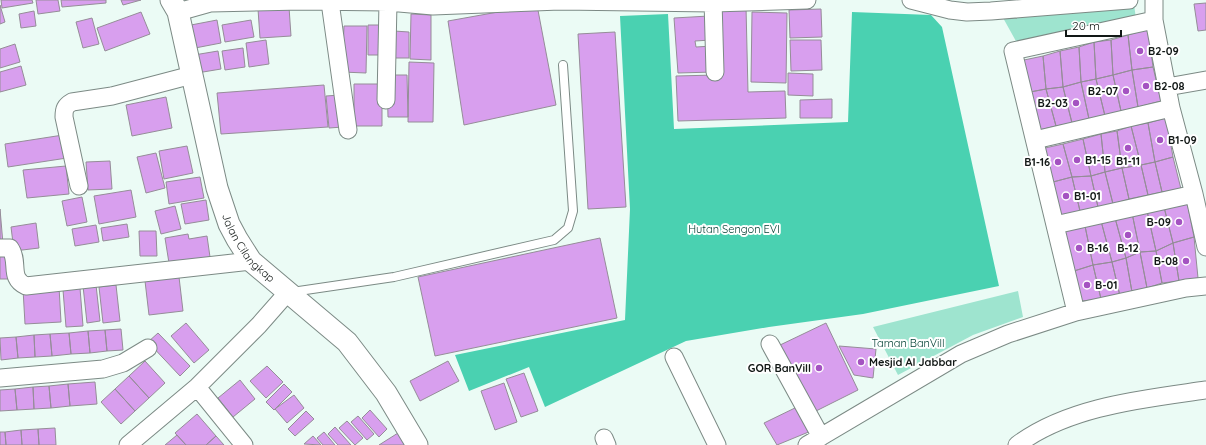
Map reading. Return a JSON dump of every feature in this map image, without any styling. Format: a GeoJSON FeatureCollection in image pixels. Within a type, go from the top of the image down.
{"type":"FeatureCollection","features":[{"type":"Feature","properties":{"kind":"street"},"geometry":{"type":"LineString","coordinates":[[174,6],[210,2],[302,1],[433,3],[560,1],[713,2],[807,0]]}},
{"type":"Feature","properties":{"kind":"street"},"geometry":{"type":"LineString","coordinates":[[911,0],[950,10],[968,12],[991,11],[1025,4],[1130,0]]}},
{"type":"Feature","properties":{"kind":"street"},"geometry":{"type":"LineString","coordinates":[[1154,0],[1154,20],[1171,108],[1194,194],[1206,247]]}},
{"type":"Feature","properties":{"kind":"street"},"geometry":{"type":"LineString","coordinates":[[330,2],[348,130]]}},
{"type":"Feature","properties":{"kind":"street"},"geometry":{"type":"LineString","coordinates":[[386,100],[388,2]]}},
{"type":"Feature","properties":{"kind":"street"},"geometry":{"type":"LineString","coordinates":[[713,2],[715,72]]}},
{"type":"Feature","properties":{"kind":"street","name":"Jalan Cilangkap"},"geometry":{"type":"LineString","coordinates":[[174,6],[192,75],[217,188],[229,224],[251,261],[347,342],[386,394],[418,445]]}},
{"type":"Feature","properties":{"kind":"street"},"geometry":{"type":"LineString","coordinates":[[1076,312],[1036,140],[1013,51],[1154,20]]}},
{"type":"Feature","properties":{"kind":"street"},"geometry":{"type":"LineString","coordinates":[[79,186],[64,117],[64,109],[67,105],[72,102],[112,96],[192,75]]}},
{"type":"Feature","properties":{"kind":"street"},"geometry":{"type":"LineString","coordinates":[[1167,87],[1206,80]]}},
{"type":"Feature","properties":{"kind":"street"},"geometry":{"type":"LineString","coordinates":[[1036,140],[1171,108]]}},
{"type":"Feature","properties":{"kind":"street"},"geometry":{"type":"LineString","coordinates":[[1055,225],[1194,194]]}},
{"type":"Feature","properties":{"kind":"street"},"geometry":{"type":"LineString","coordinates":[[0,248],[10,248],[13,252],[16,279],[26,286],[251,261]]}},
{"type":"Feature","properties":{"kind":"street"},"geometry":{"type":"LineString","coordinates":[[770,344],[814,441],[961,354],[1008,334],[1076,312],[1186,288],[1206,286]]}},
{"type":"Feature","properties":{"kind":"street"},"geometry":{"type":"LineString","coordinates":[[132,444],[197,387],[259,325],[288,292]]}},
{"type":"Feature","properties":{"kind":"street"},"geometry":{"type":"LineString","coordinates":[[0,378],[103,369],[123,363],[148,348]]}},
{"type":"Feature","properties":{"kind":"street"},"geometry":{"type":"LineString","coordinates":[[674,357],[718,445]]}},
{"type":"Feature","properties":{"kind":"street"},"geometry":{"type":"LineString","coordinates":[[197,387],[244,445]]}},
{"type":"Feature","properties":{"kind":"street"},"geometry":{"type":"LineString","coordinates":[[1017,445],[1053,424],[1116,404],[1206,390]]}},
{"type":"Feature","properties":{"kind":"lane"},"geometry":{"type":"LineString","coordinates":[[288,292],[394,277],[554,240],[568,228],[573,211],[563,66]]}},
{"type":"Feature","properties":{"kind":"green space"},"geometry":{"type":"Polygon","coordinates":[[[1134,4],[1136,19],[1017,43],[1002,16],[1134,4]]]}},
{"type":"Feature","properties":{"kind":"green space","name":"Hutan Sengon EVI"},"geometry":{"type":"Polygon","coordinates":[[[852,12],[931,15],[942,27],[999,286],[863,314],[769,327],[686,341],[545,407],[529,367],[469,391],[455,355],[625,320],[630,209],[620,16],[668,14],[674,129],[848,122],[852,12]]]}},
{"type":"Feature","properties":{"kind":"green space","name":"Taman BanVill"},"geometry":{"type":"Polygon","coordinates":[[[1018,291],[1023,317],[973,335],[898,375],[873,327],[1018,291]]]}},
{"type":"Feature","properties":{"kind":"building"},"geometry":{"type":"Polygon","coordinates":[[[1,0],[32,0],[33,3],[2,8],[1,0]]]}},
{"type":"Feature","properties":{"kind":"building"},"geometry":{"type":"Polygon","coordinates":[[[36,0],[58,0],[60,11],[38,14],[36,0]]]}},
{"type":"Feature","properties":{"kind":"building"},"geometry":{"type":"Polygon","coordinates":[[[61,0],[106,0],[106,3],[62,7],[61,0]]]}},
{"type":"Feature","properties":{"kind":"building"},"geometry":{"type":"Polygon","coordinates":[[[121,0],[141,0],[123,5],[121,0]]]}},
{"type":"Feature","properties":{"kind":"building"},"geometry":{"type":"Polygon","coordinates":[[[1206,3],[1206,30],[1198,31],[1194,4],[1206,3]]]}},
{"type":"Feature","properties":{"kind":"building"},"geometry":{"type":"Polygon","coordinates":[[[0,5],[5,22],[0,24],[0,5]]]}},
{"type":"Feature","properties":{"kind":"building"},"geometry":{"type":"Polygon","coordinates":[[[537,5],[556,105],[464,125],[448,21],[537,5]]]}},
{"type":"Feature","properties":{"kind":"building"},"geometry":{"type":"Polygon","coordinates":[[[289,7],[291,36],[260,38],[258,9],[289,7]]]}},
{"type":"Feature","properties":{"kind":"building"},"geometry":{"type":"Polygon","coordinates":[[[746,7],[748,92],[785,91],[786,118],[678,121],[676,76],[716,75],[714,8],[746,7]]]}},
{"type":"Feature","properties":{"kind":"building"},"geometry":{"type":"Polygon","coordinates":[[[821,9],[822,37],[790,38],[789,10],[821,9]]]}},
{"type":"Feature","properties":{"kind":"building"},"geometry":{"type":"Polygon","coordinates":[[[34,11],[36,26],[21,28],[19,14],[34,11]]]}},
{"type":"Feature","properties":{"kind":"building"},"geometry":{"type":"Polygon","coordinates":[[[141,12],[150,34],[105,51],[97,28],[141,12]]]}},
{"type":"Feature","properties":{"kind":"building"},"geometry":{"type":"Polygon","coordinates":[[[752,12],[787,13],[786,83],[751,82],[752,12]]]}},
{"type":"Feature","properties":{"kind":"building"},"geometry":{"type":"Polygon","coordinates":[[[411,14],[431,15],[431,60],[410,59],[411,14]]]}},
{"type":"Feature","properties":{"kind":"building"},"geometry":{"type":"Polygon","coordinates":[[[709,16],[711,40],[695,41],[696,47],[712,46],[714,72],[678,73],[674,18],[709,16]]]}},
{"type":"Feature","properties":{"kind":"building"},"geometry":{"type":"Polygon","coordinates":[[[92,18],[99,44],[83,48],[76,22],[92,18]]]}},
{"type":"Feature","properties":{"kind":"building"},"geometry":{"type":"Polygon","coordinates":[[[217,20],[221,43],[195,48],[191,25],[217,20]]]}},
{"type":"Feature","properties":{"kind":"building"},"geometry":{"type":"Polygon","coordinates":[[[251,20],[254,37],[225,42],[222,25],[251,20]]]}},
{"type":"Feature","properties":{"kind":"building"},"geometry":{"type":"Polygon","coordinates":[[[368,25],[386,25],[386,55],[368,55],[368,25]]]}},
{"type":"Feature","properties":{"kind":"building"},"geometry":{"type":"Polygon","coordinates":[[[344,26],[367,26],[366,73],[342,72],[344,26]]]}},
{"type":"Feature","properties":{"kind":"building","name":"B2-09"},"geometry":{"type":"Polygon","coordinates":[[[1148,29],[1153,67],[1132,70],[1128,35],[1148,29]]]}},
{"type":"Feature","properties":{"kind":"building"},"geometry":{"type":"Polygon","coordinates":[[[394,31],[409,32],[409,58],[393,58],[394,31]]]}},
{"type":"Feature","properties":{"kind":"building"},"geometry":{"type":"Polygon","coordinates":[[[615,32],[626,207],[588,209],[578,34],[615,32]]]}},
{"type":"Feature","properties":{"kind":"building"},"geometry":{"type":"Polygon","coordinates":[[[1128,35],[1132,70],[1113,75],[1111,40],[1128,35]]]}},
{"type":"Feature","properties":{"kind":"building"},"geometry":{"type":"Polygon","coordinates":[[[266,40],[269,64],[249,67],[246,43],[266,40]]]}},
{"type":"Feature","properties":{"kind":"building"},"geometry":{"type":"Polygon","coordinates":[[[790,40],[821,40],[822,70],[791,71],[790,40]]]}},
{"type":"Feature","properties":{"kind":"building"},"geometry":{"type":"Polygon","coordinates":[[[1111,40],[1113,75],[1096,79],[1094,42],[1111,40]]]}},
{"type":"Feature","properties":{"kind":"building"},"geometry":{"type":"Polygon","coordinates":[[[1094,42],[1096,79],[1081,82],[1079,47],[1094,42]]]}},
{"type":"Feature","properties":{"kind":"building"},"geometry":{"type":"Polygon","coordinates":[[[15,44],[20,62],[0,68],[0,49],[15,44]]]}},
{"type":"Feature","properties":{"kind":"building"},"geometry":{"type":"Polygon","coordinates":[[[1079,47],[1081,82],[1063,87],[1060,51],[1079,47]]]}},
{"type":"Feature","properties":{"kind":"building"},"geometry":{"type":"Polygon","coordinates":[[[243,48],[245,67],[225,70],[222,51],[243,48]]]}},
{"type":"Feature","properties":{"kind":"building"},"geometry":{"type":"Polygon","coordinates":[[[218,51],[221,69],[197,73],[194,55],[218,51]]]}},
{"type":"Feature","properties":{"kind":"building"},"geometry":{"type":"Polygon","coordinates":[[[1060,51],[1063,87],[1046,89],[1043,56],[1060,51]]]}},
{"type":"Feature","properties":{"kind":"building"},"geometry":{"type":"Polygon","coordinates":[[[1043,56],[1046,89],[1030,92],[1024,60],[1043,56]]]}},
{"type":"Feature","properties":{"kind":"building"},"geometry":{"type":"Polygon","coordinates":[[[409,62],[434,63],[433,122],[408,122],[409,62]]]}},
{"type":"Feature","properties":{"kind":"building"},"geometry":{"type":"Polygon","coordinates":[[[21,66],[26,85],[0,92],[0,72],[21,66]]]}},
{"type":"Feature","properties":{"kind":"building","name":"B2-08"},"geometry":{"type":"Polygon","coordinates":[[[1153,67],[1161,101],[1138,107],[1132,70],[1153,67]]]}},
{"type":"Feature","properties":{"kind":"building","name":"B2-07"},"geometry":{"type":"Polygon","coordinates":[[[1132,70],[1138,107],[1121,111],[1113,75],[1132,70]]]}},
{"type":"Feature","properties":{"kind":"building"},"geometry":{"type":"Polygon","coordinates":[[[788,73],[813,74],[813,96],[788,95],[788,73]]]}},
{"type":"Feature","properties":{"kind":"building"},"geometry":{"type":"Polygon","coordinates":[[[387,75],[407,75],[408,117],[388,117],[387,75]]]}},
{"type":"Feature","properties":{"kind":"building"},"geometry":{"type":"Polygon","coordinates":[[[1113,75],[1121,111],[1105,116],[1096,79],[1113,75]]]}},
{"type":"Feature","properties":{"kind":"building"},"geometry":{"type":"Polygon","coordinates":[[[1096,79],[1105,116],[1089,119],[1081,82],[1096,79]]]}},
{"type":"Feature","properties":{"kind":"building","name":"B2-03"},"geometry":{"type":"Polygon","coordinates":[[[1081,82],[1089,119],[1072,123],[1063,87],[1081,82]]]}},
{"type":"Feature","properties":{"kind":"building"},"geometry":{"type":"Polygon","coordinates":[[[354,84],[382,84],[382,126],[354,126],[354,84]]]}},
{"type":"Feature","properties":{"kind":"building"},"geometry":{"type":"Polygon","coordinates":[[[324,85],[328,127],[221,134],[217,93],[324,85]]]}},
{"type":"Feature","properties":{"kind":"building"},"geometry":{"type":"Polygon","coordinates":[[[1063,87],[1072,123],[1056,126],[1046,89],[1063,87]]]}},
{"type":"Feature","properties":{"kind":"building"},"geometry":{"type":"Polygon","coordinates":[[[1046,89],[1056,126],[1039,130],[1030,92],[1046,89]]]}},
{"type":"Feature","properties":{"kind":"building"},"geometry":{"type":"Polygon","coordinates":[[[340,95],[343,127],[329,128],[326,96],[340,95]]]}},
{"type":"Feature","properties":{"kind":"building"},"geometry":{"type":"Polygon","coordinates":[[[166,97],[172,128],[132,136],[126,105],[166,97]]]}},
{"type":"Feature","properties":{"kind":"building"},"geometry":{"type":"Polygon","coordinates":[[[832,99],[832,118],[800,118],[800,100],[832,99]]]}},
{"type":"Feature","properties":{"kind":"building","name":"B1-09"},"geometry":{"type":"Polygon","coordinates":[[[1166,118],[1173,157],[1155,162],[1148,123],[1166,118]]]}},
{"type":"Feature","properties":{"kind":"building"},"geometry":{"type":"Polygon","coordinates":[[[1148,123],[1155,162],[1141,165],[1131,126],[1148,123]]]}},
{"type":"Feature","properties":{"kind":"building","name":"B1-11"},"geometry":{"type":"Polygon","coordinates":[[[1131,126],[1141,165],[1122,168],[1117,131],[1131,126]]]}},
{"type":"Feature","properties":{"kind":"building"},"geometry":{"type":"Polygon","coordinates":[[[1117,131],[1122,168],[1105,172],[1101,134],[1117,131]]]}},
{"type":"Feature","properties":{"kind":"building"},"geometry":{"type":"Polygon","coordinates":[[[1101,134],[1105,172],[1091,176],[1083,139],[1101,134]]]}},
{"type":"Feature","properties":{"kind":"building"},"geometry":{"type":"Polygon","coordinates":[[[63,135],[67,158],[8,167],[5,144],[63,135]]]}},
{"type":"Feature","properties":{"kind":"building","name":"B1-15"},"geometry":{"type":"Polygon","coordinates":[[[1083,139],[1091,176],[1072,177],[1063,144],[1083,139]]]}},
{"type":"Feature","properties":{"kind":"building","name":"B1-16"},"geometry":{"type":"Polygon","coordinates":[[[1063,144],[1072,177],[1053,182],[1045,148],[1063,144]]]}},
{"type":"Feature","properties":{"kind":"building"},"geometry":{"type":"Polygon","coordinates":[[[187,146],[193,173],[164,179],[159,151],[187,146]]]}},
{"type":"Feature","properties":{"kind":"building"},"geometry":{"type":"Polygon","coordinates":[[[156,153],[165,188],[146,193],[137,157],[156,153]]]}},
{"type":"Feature","properties":{"kind":"building"},"geometry":{"type":"Polygon","coordinates":[[[1173,157],[1181,189],[1162,192],[1155,162],[1173,157]]]}},
{"type":"Feature","properties":{"kind":"building"},"geometry":{"type":"Polygon","coordinates":[[[110,161],[112,189],[88,190],[86,162],[110,161]]]}},
{"type":"Feature","properties":{"kind":"building"},"geometry":{"type":"Polygon","coordinates":[[[1155,162],[1162,192],[1148,195],[1141,165],[1155,162]]]}},
{"type":"Feature","properties":{"kind":"building"},"geometry":{"type":"Polygon","coordinates":[[[1141,165],[1148,195],[1129,199],[1122,168],[1141,165]]]}},
{"type":"Feature","properties":{"kind":"building"},"geometry":{"type":"Polygon","coordinates":[[[66,166],[69,194],[27,198],[23,170],[66,166]]]}},
{"type":"Feature","properties":{"kind":"building"},"geometry":{"type":"Polygon","coordinates":[[[1122,168],[1129,199],[1113,204],[1105,172],[1122,168]]]}},
{"type":"Feature","properties":{"kind":"building"},"geometry":{"type":"Polygon","coordinates":[[[1105,172],[1113,204],[1098,207],[1091,176],[1105,172]]]}},
{"type":"Feature","properties":{"kind":"building"},"geometry":{"type":"Polygon","coordinates":[[[1091,176],[1098,207],[1080,211],[1072,177],[1091,176]]]}},
{"type":"Feature","properties":{"kind":"building"},"geometry":{"type":"Polygon","coordinates":[[[200,177],[204,198],[169,204],[166,182],[200,177]]]}},
{"type":"Feature","properties":{"kind":"building","name":"B1-01"},"geometry":{"type":"Polygon","coordinates":[[[1072,177],[1080,211],[1061,215],[1053,182],[1072,177]]]}},
{"type":"Feature","properties":{"kind":"building"},"geometry":{"type":"Polygon","coordinates":[[[131,190],[136,217],[99,224],[94,196],[131,190]]]}},
{"type":"Feature","properties":{"kind":"building"},"geometry":{"type":"Polygon","coordinates":[[[82,197],[87,222],[67,226],[62,201],[82,197]]]}},
{"type":"Feature","properties":{"kind":"building"},"geometry":{"type":"Polygon","coordinates":[[[206,200],[209,220],[185,224],[181,204],[206,200]]]}},
{"type":"Feature","properties":{"kind":"building","name":"B-09"},"geometry":{"type":"Polygon","coordinates":[[[1187,202],[1194,237],[1173,243],[1164,207],[1187,202]]]}},
{"type":"Feature","properties":{"kind":"building"},"geometry":{"type":"Polygon","coordinates":[[[175,206],[181,229],[161,234],[155,211],[175,206]]]}},
{"type":"Feature","properties":{"kind":"building"},"geometry":{"type":"Polygon","coordinates":[[[1164,207],[1173,243],[1156,251],[1147,211],[1164,207]]]}},
{"type":"Feature","properties":{"kind":"building"},"geometry":{"type":"Polygon","coordinates":[[[0,209],[3,244],[0,245],[0,209]]]}},
{"type":"Feature","properties":{"kind":"building"},"geometry":{"type":"Polygon","coordinates":[[[1147,211],[1156,251],[1140,252],[1132,213],[1147,211]]]}},
{"type":"Feature","properties":{"kind":"building","name":"B-12"},"geometry":{"type":"Polygon","coordinates":[[[1132,213],[1140,252],[1126,258],[1115,218],[1132,213]]]}},
{"type":"Feature","properties":{"kind":"building"},"geometry":{"type":"Polygon","coordinates":[[[1115,218],[1126,258],[1112,262],[1101,221],[1115,218]]]}},
{"type":"Feature","properties":{"kind":"building"},"geometry":{"type":"Polygon","coordinates":[[[1101,221],[1112,262],[1093,265],[1085,226],[1101,221]]]}},
{"type":"Feature","properties":{"kind":"building"},"geometry":{"type":"Polygon","coordinates":[[[36,223],[39,248],[14,251],[11,227],[36,223]]]}},
{"type":"Feature","properties":{"kind":"building"},"geometry":{"type":"Polygon","coordinates":[[[127,224],[129,237],[103,241],[101,228],[127,224]]]}},
{"type":"Feature","properties":{"kind":"building"},"geometry":{"type":"Polygon","coordinates":[[[96,225],[99,242],[75,246],[72,229],[96,225]]]}},
{"type":"Feature","properties":{"kind":"building","name":"B-16"},"geometry":{"type":"Polygon","coordinates":[[[1085,226],[1093,265],[1074,271],[1065,231],[1085,226]]]}},
{"type":"Feature","properties":{"kind":"building"},"geometry":{"type":"Polygon","coordinates":[[[139,231],[156,231],[157,256],[140,256],[139,231]]]}},
{"type":"Feature","properties":{"kind":"building"},"geometry":{"type":"Polygon","coordinates":[[[188,234],[189,239],[207,236],[210,257],[169,263],[165,238],[188,234]]]}},
{"type":"Feature","properties":{"kind":"building","name":"B-08"},"geometry":{"type":"Polygon","coordinates":[[[1194,237],[1198,278],[1179,281],[1173,243],[1194,237]]]}},
{"type":"Feature","properties":{"kind":"building"},"geometry":{"type":"Polygon","coordinates":[[[600,238],[617,318],[435,356],[418,277],[600,238]]]}},
{"type":"Feature","properties":{"kind":"building"},"geometry":{"type":"Polygon","coordinates":[[[1173,243],[1179,281],[1162,283],[1156,251],[1173,243]]]}},
{"type":"Feature","properties":{"kind":"building"},"geometry":{"type":"Polygon","coordinates":[[[1156,251],[1162,283],[1147,288],[1140,252],[1156,251]]]}},
{"type":"Feature","properties":{"kind":"building"},"geometry":{"type":"Polygon","coordinates":[[[0,252],[10,252],[11,279],[0,279],[0,252]]]}},
{"type":"Feature","properties":{"kind":"building"},"geometry":{"type":"Polygon","coordinates":[[[1140,252],[1147,288],[1132,292],[1126,258],[1140,252]]]}},
{"type":"Feature","properties":{"kind":"building"},"geometry":{"type":"Polygon","coordinates":[[[1126,258],[1132,292],[1120,296],[1112,262],[1126,258]]]}},
{"type":"Feature","properties":{"kind":"building"},"geometry":{"type":"Polygon","coordinates":[[[1112,262],[1120,296],[1101,299],[1093,265],[1112,262]]]}},
{"type":"Feature","properties":{"kind":"building","name":"B-01"},"geometry":{"type":"Polygon","coordinates":[[[1093,265],[1101,299],[1081,301],[1074,271],[1093,265]]]}},
{"type":"Feature","properties":{"kind":"building"},"geometry":{"type":"Polygon","coordinates":[[[179,277],[183,311],[149,315],[145,281],[179,277]]]}},
{"type":"Feature","properties":{"kind":"building"},"geometry":{"type":"Polygon","coordinates":[[[96,285],[100,321],[87,323],[83,286],[96,285]]]}},
{"type":"Feature","properties":{"kind":"building"},"geometry":{"type":"Polygon","coordinates":[[[116,285],[120,321],[103,323],[99,287],[116,285]]]}},
{"type":"Feature","properties":{"kind":"building"},"geometry":{"type":"Polygon","coordinates":[[[59,287],[61,322],[25,324],[23,289],[59,287]]]}},
{"type":"Feature","properties":{"kind":"building"},"geometry":{"type":"Polygon","coordinates":[[[80,288],[83,326],[66,327],[63,290],[80,288]]]}},
{"type":"Feature","properties":{"kind":"building"},"geometry":{"type":"Polygon","coordinates":[[[186,323],[209,350],[194,363],[171,336],[186,323]]]}},
{"type":"Feature","properties":{"kind":"building","name":"GOR BanVill"},"geometry":{"type":"Polygon","coordinates":[[[826,323],[858,390],[814,412],[778,346],[826,323]]]}},
{"type":"Feature","properties":{"kind":"building"},"geometry":{"type":"Polygon","coordinates":[[[121,329],[123,350],[107,351],[105,330],[121,329]]]}},
{"type":"Feature","properties":{"kind":"building"},"geometry":{"type":"Polygon","coordinates":[[[105,330],[107,351],[90,353],[88,331],[105,330]]]}},
{"type":"Feature","properties":{"kind":"building"},"geometry":{"type":"Polygon","coordinates":[[[88,331],[90,353],[71,354],[69,333],[88,331]]]}},
{"type":"Feature","properties":{"kind":"building"},"geometry":{"type":"Polygon","coordinates":[[[69,333],[71,354],[52,356],[50,334],[69,333]]]}},
{"type":"Feature","properties":{"kind":"building"},"geometry":{"type":"Polygon","coordinates":[[[158,333],[190,366],[180,376],[148,342],[158,333]]]}},
{"type":"Feature","properties":{"kind":"building"},"geometry":{"type":"Polygon","coordinates":[[[50,334],[52,356],[35,357],[34,335],[50,334]]]}},
{"type":"Feature","properties":{"kind":"building"},"geometry":{"type":"Polygon","coordinates":[[[34,335],[35,357],[18,358],[16,337],[34,335]]]}},
{"type":"Feature","properties":{"kind":"building"},"geometry":{"type":"Polygon","coordinates":[[[16,337],[18,358],[1,360],[0,338],[16,337]]]}},
{"type":"Feature","properties":{"kind":"building","name":"Mesjid Al Jabbar"},"geometry":{"type":"Polygon","coordinates":[[[839,346],[876,349],[873,378],[854,375],[839,346]]]}},
{"type":"Feature","properties":{"kind":"building"},"geometry":{"type":"Polygon","coordinates":[[[145,361],[165,383],[149,398],[129,376],[145,361]]]}},
{"type":"Feature","properties":{"kind":"building"},"geometry":{"type":"Polygon","coordinates":[[[448,361],[459,381],[420,401],[410,381],[448,361]]]}},
{"type":"Feature","properties":{"kind":"building"},"geometry":{"type":"Polygon","coordinates":[[[267,366],[283,382],[266,398],[250,381],[267,366]]]}},
{"type":"Feature","properties":{"kind":"building"},"geometry":{"type":"Polygon","coordinates":[[[524,373],[538,411],[521,417],[506,379],[524,373]]]}},
{"type":"Feature","properties":{"kind":"building"},"geometry":{"type":"Polygon","coordinates":[[[129,376],[149,398],[135,411],[115,389],[129,376]]]}},
{"type":"Feature","properties":{"kind":"building"},"geometry":{"type":"Polygon","coordinates":[[[240,380],[255,399],[233,417],[218,398],[240,380]]]}},
{"type":"Feature","properties":{"kind":"building"},"geometry":{"type":"Polygon","coordinates":[[[95,382],[97,404],[70,406],[68,384],[95,382]]]}},
{"type":"Feature","properties":{"kind":"building"},"geometry":{"type":"Polygon","coordinates":[[[504,383],[517,422],[495,430],[481,391],[504,383]]]}},
{"type":"Feature","properties":{"kind":"building"},"geometry":{"type":"Polygon","coordinates":[[[68,384],[70,406],[51,408],[49,386],[68,384]]]}},
{"type":"Feature","properties":{"kind":"building"},"geometry":{"type":"Polygon","coordinates":[[[284,384],[292,392],[274,410],[266,402],[284,384]]]}},
{"type":"Feature","properties":{"kind":"building"},"geometry":{"type":"Polygon","coordinates":[[[49,386],[51,408],[34,409],[33,387],[49,386]]]}},
{"type":"Feature","properties":{"kind":"building"},"geometry":{"type":"Polygon","coordinates":[[[33,387],[34,409],[17,410],[15,389],[33,387]]]}},
{"type":"Feature","properties":{"kind":"building"},"geometry":{"type":"Polygon","coordinates":[[[15,389],[17,410],[0,411],[0,390],[15,389]]]}},
{"type":"Feature","properties":{"kind":"building"},"geometry":{"type":"Polygon","coordinates":[[[115,389],[135,411],[121,424],[101,402],[115,389]]]}},
{"type":"Feature","properties":{"kind":"building"},"geometry":{"type":"Polygon","coordinates":[[[294,395],[304,408],[287,423],[275,409],[294,395]]]}},
{"type":"Feature","properties":{"kind":"building"},"geometry":{"type":"Polygon","coordinates":[[[799,406],[811,431],[777,445],[764,423],[799,406]]]}},
{"type":"Feature","properties":{"kind":"building"},"geometry":{"type":"Polygon","coordinates":[[[370,410],[387,429],[379,437],[362,418],[370,410]]]}},
{"type":"Feature","properties":{"kind":"building"},"geometry":{"type":"Polygon","coordinates":[[[306,411],[314,419],[295,436],[288,429],[306,411]]]}},
{"type":"Feature","properties":{"kind":"building"},"geometry":{"type":"Polygon","coordinates":[[[197,414],[216,436],[206,445],[186,445],[175,433],[197,414]]]}},
{"type":"Feature","properties":{"kind":"building"},"geometry":{"type":"Polygon","coordinates":[[[358,416],[374,434],[367,440],[351,422],[358,416]]]}},
{"type":"Feature","properties":{"kind":"building"},"geometry":{"type":"Polygon","coordinates":[[[347,421],[363,438],[355,445],[339,428],[347,421]]]}},
{"type":"Feature","properties":{"kind":"building"},"geometry":{"type":"Polygon","coordinates":[[[335,427],[351,445],[338,445],[328,434],[335,427]]]}},
{"type":"Feature","properties":{"kind":"building"},"geometry":{"type":"Polygon","coordinates":[[[55,428],[56,445],[39,445],[38,429],[55,428]]]}},
{"type":"Feature","properties":{"kind":"building"},"geometry":{"type":"Polygon","coordinates":[[[38,429],[39,445],[22,445],[21,430],[38,429]]]}},
{"type":"Feature","properties":{"kind":"building"},"geometry":{"type":"Polygon","coordinates":[[[21,430],[22,445],[6,445],[5,432],[21,430]]]}},
{"type":"Feature","properties":{"kind":"building"},"geometry":{"type":"Polygon","coordinates":[[[0,432],[5,432],[6,445],[0,445],[0,432]]]}},
{"type":"Feature","properties":{"kind":"building"},"geometry":{"type":"Polygon","coordinates":[[[324,432],[335,445],[323,445],[317,438],[324,432]]]}},
{"type":"Feature","properties":{"kind":"building"},"geometry":{"type":"Polygon","coordinates":[[[398,433],[405,445],[379,445],[398,433]]]}},
{"type":"Feature","properties":{"kind":"building"},"geometry":{"type":"Polygon","coordinates":[[[177,435],[186,445],[165,445],[177,435]]]}},
{"type":"Feature","properties":{"kind":"building"},"geometry":{"type":"Polygon","coordinates":[[[216,436],[224,445],[206,445],[216,436]]]}},
{"type":"Feature","properties":{"kind":"building"},"geometry":{"type":"Polygon","coordinates":[[[313,436],[321,445],[304,444],[313,436]]]}},
{"type":"Feature","properties":{"kind":"place","name":"B2-09"},"geometry":{"type":"Point","coordinates":[1140,51]}},
{"type":"Feature","properties":{"kind":"place","name":"B2-08"},"geometry":{"type":"Point","coordinates":[1146,86]}},
{"type":"Feature","properties":{"kind":"place","name":"B2-07"},"geometry":{"type":"Point","coordinates":[1126,91]}},
{"type":"Feature","properties":{"kind":"place","name":"B2-03"},"geometry":{"type":"Point","coordinates":[1076,103]}},
{"type":"Feature","properties":{"kind":"place","name":"B1-09"},"geometry":{"type":"Point","coordinates":[1160,140]}},
{"type":"Feature","properties":{"kind":"place","name":"B1-11"},"geometry":{"type":"Point","coordinates":[1128,148]}},
{"type":"Feature","properties":{"kind":"place","name":"B1-15"},"geometry":{"type":"Point","coordinates":[1077,160]}},
{"type":"Feature","properties":{"kind":"place","name":"B1-16"},"geometry":{"type":"Point","coordinates":[1058,162]}},
{"type":"Feature","properties":{"kind":"place","name":"B1-01"},"geometry":{"type":"Point","coordinates":[1066,196]}},
{"type":"Feature","properties":{"kind":"place","name":"B-09"},"geometry":{"type":"Point","coordinates":[1179,222]}},
{"type":"Feature","properties":{"kind":"place","name":"B-12"},"geometry":{"type":"Point","coordinates":[1128,235]}},
{"type":"Feature","properties":{"kind":"place","name":"B-16"},"geometry":{"type":"Point","coordinates":[1079,248]}},
{"type":"Feature","properties":{"kind":"place","name":"B-08"},"geometry":{"type":"Point","coordinates":[1186,261]}},
{"type":"Feature","properties":{"kind":"place","name":"B-01"},"geometry":{"type":"Point","coordinates":[1087,285]}},
{"type":"Feature","properties":{"kind":"place","name":"Mesjid Al Jabbar"},"geometry":{"type":"Point","coordinates":[861,362]}},
{"type":"Feature","properties":{"kind":"place","name":"GOR BanVill"},"geometry":{"type":"Point","coordinates":[819,368]}}]}
